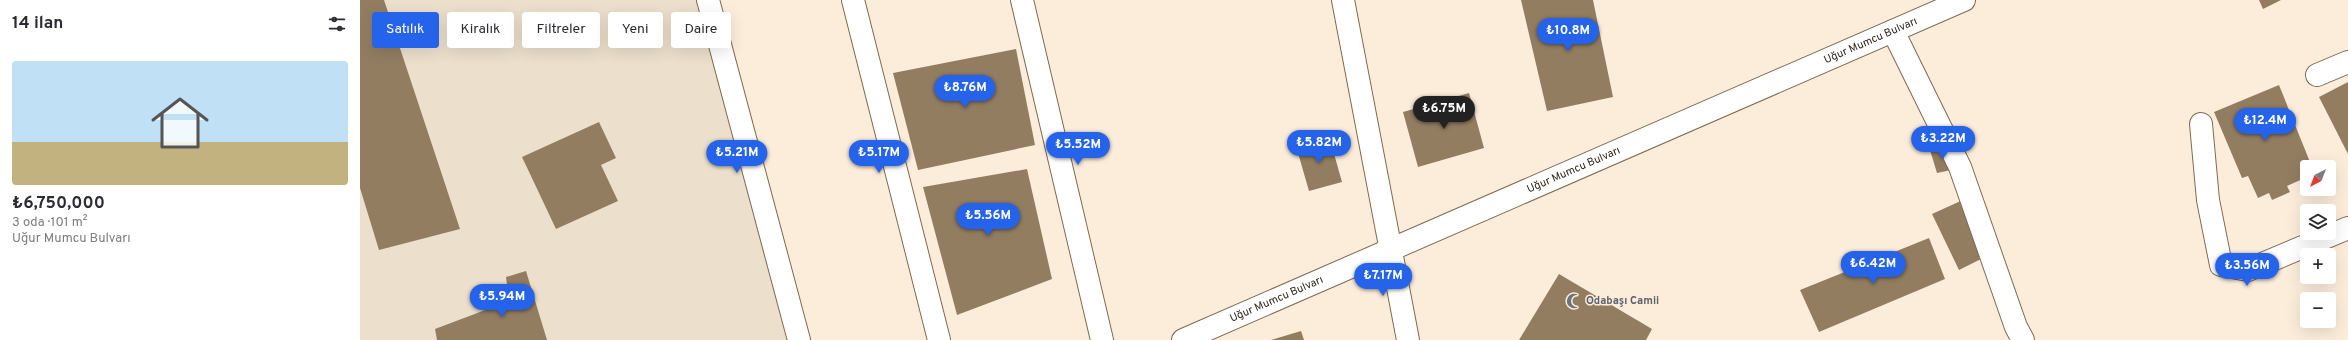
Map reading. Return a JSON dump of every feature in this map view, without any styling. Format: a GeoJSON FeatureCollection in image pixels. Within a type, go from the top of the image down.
{"type":"FeatureCollection","features":[{"type":"Feature","properties":{"kind":"street"},"geometry":{"type":"LineString","coordinates":[[708,0],[799,340]]}},
{"type":"Feature","properties":{"kind":"street"},"geometry":{"type":"LineString","coordinates":[[853,0],[939,340]]}},
{"type":"Feature","properties":{"kind":"street"},"geometry":{"type":"LineString","coordinates":[[1022,0],[1102,340]]}},
{"type":"Feature","properties":{"kind":"street"},"geometry":{"type":"LineString","coordinates":[[1343,0],[1408,340]]}},
{"type":"Feature","properties":{"kind":"street","name":"Uğur Mumcu Bulvarı"},"geometry":{"type":"LineString","coordinates":[[1183,340],[1391,248],[1964,0]]}},
{"type":"Feature","properties":{"kind":"street"},"geometry":{"type":"LineString","coordinates":[[1893,31],[1960,168],[2016,327],[2023,340]]}},
{"type":"Feature","properties":{"kind":"street"},"geometry":{"type":"LineString","coordinates":[[2317,75],[2348,62]]}},
{"type":"Feature","properties":{"kind":"street"},"geometry":{"type":"LineString","coordinates":[[2201,124],[2208,200],[2221,265],[2248,270],[2348,228]]}},
{"type":"Feature","properties":{"kind":"shaded area"},"geometry":{"type":"Polygon","coordinates":[[[360,0],[708,0],[711,12],[671,12],[671,48],[719,48],[789,340],[360,340],[360,0]]]}},
{"type":"Feature","properties":{"kind":"building"},"geometry":{"type":"Polygon","coordinates":[[[360,0],[384,0],[388,12],[372,12],[372,48],[400,48],[460,229],[379,250],[360,188],[360,0]]]}},
{"type":"Feature","properties":{"kind":"building"},"geometry":{"type":"Polygon","coordinates":[[[1521,0],[1593,0],[1613,97],[1547,111],[1521,0]]]}},
{"type":"Feature","properties":{"kind":"building"},"geometry":{"type":"Polygon","coordinates":[[[2259,0],[2281,0],[2263,9],[2259,0]]]}},
{"type":"Feature","properties":{"kind":"building"},"geometry":{"type":"Polygon","coordinates":[[[1016,49],[1035,145],[918,170],[893,73],[1016,49]]]}},
{"type":"Feature","properties":{"kind":"building"},"geometry":{"type":"Polygon","coordinates":[[[2348,82],[2348,154],[2319,97],[2348,82]]]}},
{"type":"Feature","properties":{"kind":"building"},"geometry":{"type":"Polygon","coordinates":[[[2279,85],[2309,160],[2300,160],[2300,180],[2287,186],[2290,192],[2272,200],[2269,193],[2258,198],[2248,176],[2242,178],[2214,112],[2279,85]]]}},
{"type":"Feature","properties":{"kind":"building"},"geometry":{"type":"Polygon","coordinates":[[[1469,93],[1484,148],[1418,167],[1403,112],[1469,93]]]}},
{"type":"Feature","properties":{"kind":"building"},"geometry":{"type":"Polygon","coordinates":[[[599,122],[616,158],[601,165],[618,201],[556,229],[522,157],[599,122]]]}},
{"type":"Feature","properties":{"kind":"building"},"geometry":{"type":"Polygon","coordinates":[[[1329,136],[1342,182],[1309,191],[1296,146],[1329,136]]]}},
{"type":"Feature","properties":{"kind":"building"},"geometry":{"type":"Polygon","coordinates":[[[1948,146],[1956,169],[1937,173],[1930,150],[1948,146]]]}},
{"type":"Feature","properties":{"kind":"building"},"geometry":{"type":"Polygon","coordinates":[[[1027,169],[1052,279],[957,315],[923,187],[1027,169]]]}},
{"type":"Feature","properties":{"kind":"building"},"geometry":{"type":"Polygon","coordinates":[[[1965,199],[1991,254],[1959,270],[1932,214],[1965,199]]]}},
{"type":"Feature","properties":{"kind":"building"},"geometry":{"type":"Polygon","coordinates":[[[1929,238],[1945,279],[1819,332],[1800,290],[1929,238]]]}},
{"type":"Feature","properties":{"kind":"building"},"geometry":{"type":"Polygon","coordinates":[[[526,271],[547,340],[437,340],[435,329],[509,301],[506,277],[526,271]]]}},
{"type":"Feature","properties":{"kind":"building","name":"Odabaşı Camii"},"geometry":{"type":"Polygon","coordinates":[[[1559,274],[1652,329],[1646,340],[1519,340],[1559,274]]]}},
{"type":"Feature","properties":{"kind":"building"},"geometry":{"type":"Polygon","coordinates":[[[1301,331],[1304,340],[1271,340],[1301,331]]]}},
{"type":"Feature","properties":{"kind":"place","name":"Odabaşı Camii"},"geometry":{"type":"Point","coordinates":[1574,301]}}]}
